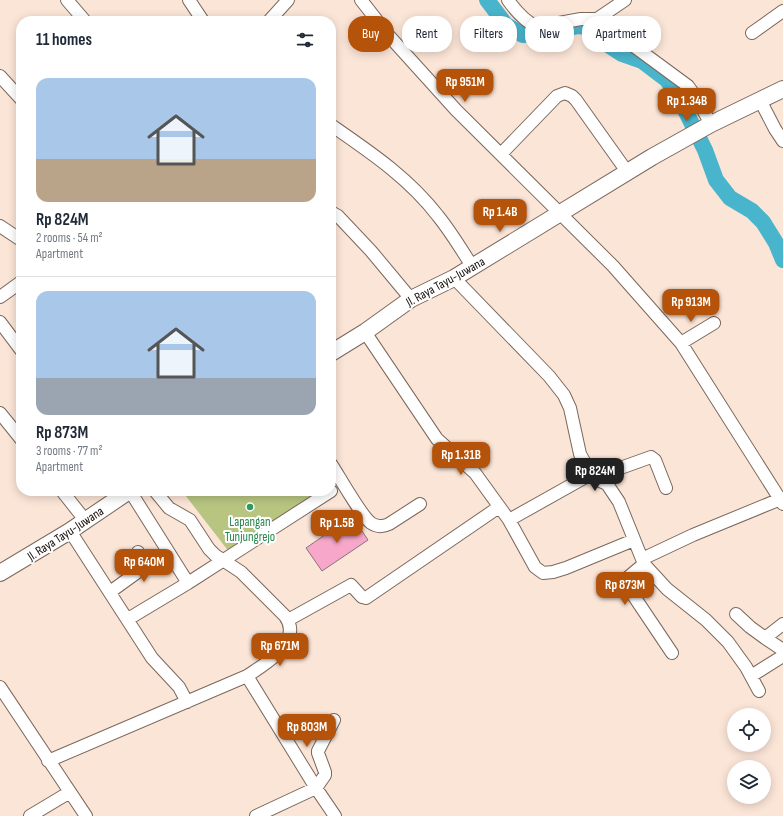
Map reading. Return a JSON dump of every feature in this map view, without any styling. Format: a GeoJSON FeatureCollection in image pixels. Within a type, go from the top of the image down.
{"type":"FeatureCollection","features":[{"type":"Feature","properties":{"kind":"main road"},"geometry":{"type":"LineString","coordinates":[[707,127],[783,89]]}},
{"type":"Feature","properties":{"kind":"main road","name":"Jl. Raya Tayu-Juwana"},"geometry":{"type":"LineString","coordinates":[[336,350],[365,332],[411,299],[454,278],[707,127]]}},
{"type":"Feature","properties":{"kind":"main road","name":"Jl. Raya Tayu-Juwana"},"geometry":{"type":"LineString","coordinates":[[0,573],[70,531],[121,496]]}},
{"type":"Feature","properties":{"kind":"street"},"geometry":{"type":"LineString","coordinates":[[67,0],[81,16]]}},
{"type":"Feature","properties":{"kind":"street"},"geometry":{"type":"LineString","coordinates":[[190,0],[200,16]]}},
{"type":"Feature","properties":{"kind":"street"},"geometry":{"type":"LineString","coordinates":[[274,16],[288,0]]}},
{"type":"Feature","properties":{"kind":"street"},"geometry":{"type":"LineString","coordinates":[[361,0],[390,38],[466,121],[613,266],[681,343],[782,500],[693,535],[643,562],[626,579],[625,583],[672,653]]}},
{"type":"Feature","properties":{"kind":"street"},"geometry":{"type":"LineString","coordinates":[[508,0],[517,12],[532,25],[537,27],[582,19]]}},
{"type":"Feature","properties":{"kind":"street"},"geometry":{"type":"LineString","coordinates":[[601,16],[625,0]]}},
{"type":"Feature","properties":{"kind":"street"},"geometry":{"type":"LineString","coordinates":[[752,33],[783,11]]}},
{"type":"Feature","properties":{"kind":"street"},"geometry":{"type":"LineString","coordinates":[[642,52],[688,86],[695,96],[707,127]]}},
{"type":"Feature","properties":{"kind":"street"},"geometry":{"type":"LineString","coordinates":[[0,76],[16,94]]}},
{"type":"Feature","properties":{"kind":"street"},"geometry":{"type":"LineString","coordinates":[[501,154],[557,96],[565,93],[572,96],[576,100],[628,173]]}},
{"type":"Feature","properties":{"kind":"street"},"geometry":{"type":"LineString","coordinates":[[760,100],[775,130],[783,141]]}},
{"type":"Feature","properties":{"kind":"street"},"geometry":{"type":"LineString","coordinates":[[336,128],[375,155],[423,198],[438,215],[472,266]]}},
{"type":"Feature","properties":{"kind":"street"},"geometry":{"type":"LineString","coordinates":[[336,215],[371,251],[411,299]]}},
{"type":"Feature","properties":{"kind":"street"},"geometry":{"type":"LineString","coordinates":[[0,226],[16,237]]}},
{"type":"Feature","properties":{"kind":"street"},"geometry":{"type":"LineString","coordinates":[[454,278],[549,376],[564,395],[570,408],[580,454],[590,474],[607,484],[619,502],[643,562],[667,589],[706,620],[728,642],[738,654],[759,691]]}},
{"type":"Feature","properties":{"kind":"street"},"geometry":{"type":"LineString","coordinates":[[0,296],[16,285]]}},
{"type":"Feature","properties":{"kind":"street"},"geometry":{"type":"LineString","coordinates":[[0,322],[16,343]]}},
{"type":"Feature","properties":{"kind":"street"},"geometry":{"type":"LineString","coordinates":[[681,343],[714,323]]}},
{"type":"Feature","properties":{"kind":"street"},"geometry":{"type":"LineString","coordinates":[[365,332],[437,439],[475,473],[509,520],[535,567],[543,572],[553,572],[634,540]]}},
{"type":"Feature","properties":{"kind":"street"},"geometry":{"type":"LineString","coordinates":[[0,413],[16,434]]}},
{"type":"Feature","properties":{"kind":"street"},"geometry":{"type":"LineString","coordinates":[[601,481],[612,471],[651,457],[655,460],[666,488]]}},
{"type":"Feature","properties":{"kind":"street"},"geometry":{"type":"LineString","coordinates":[[336,472],[364,516],[376,526],[389,524],[420,504]]}},
{"type":"Feature","properties":{"kind":"street"},"geometry":{"type":"LineString","coordinates":[[509,520],[590,474]]}},
{"type":"Feature","properties":{"kind":"street"},"geometry":{"type":"LineString","coordinates":[[336,488],[343,483]]}},
{"type":"Feature","properties":{"kind":"street"},"geometry":{"type":"LineString","coordinates":[[66,496],[85,520]]}},
{"type":"Feature","properties":{"kind":"street"},"geometry":{"type":"LineString","coordinates":[[132,496],[188,583]]}},
{"type":"Feature","properties":{"kind":"street"},"geometry":{"type":"LineString","coordinates":[[48,761],[247,676],[270,661],[286,645],[291,632],[288,620],[241,572],[209,549],[190,520],[169,508],[159,496]]}},
{"type":"Feature","properties":{"kind":"street"},"geometry":{"type":"LineString","coordinates":[[128,619],[188,583],[323,496]]}},
{"type":"Feature","properties":{"kind":"street"},"geometry":{"type":"LineString","coordinates":[[288,620],[351,585],[362,597],[366,598],[499,507]]}},
{"type":"Feature","properties":{"kind":"street"},"geometry":{"type":"LineString","coordinates":[[70,531],[152,658],[179,687],[187,702]]}},
{"type":"Feature","properties":{"kind":"street"},"geometry":{"type":"LineString","coordinates":[[110,592],[139,571],[138,552]]}},
{"type":"Feature","properties":{"kind":"street"},"geometry":{"type":"LineString","coordinates":[[736,614],[750,627],[783,650]]}},
{"type":"Feature","properties":{"kind":"street"},"geometry":{"type":"LineString","coordinates":[[766,638],[783,624]]}},
{"type":"Feature","properties":{"kind":"street"},"geometry":{"type":"LineString","coordinates":[[751,676],[783,656]]}},
{"type":"Feature","properties":{"kind":"street"},"geometry":{"type":"LineString","coordinates":[[247,676],[335,816]]}},
{"type":"Feature","properties":{"kind":"street"},"geometry":{"type":"LineString","coordinates":[[0,687],[86,816]]}},
{"type":"Feature","properties":{"kind":"street"},"geometry":{"type":"LineString","coordinates":[[256,816],[316,788],[325,772],[318,751],[334,720]]}},
{"type":"Feature","properties":{"kind":"street"},"geometry":{"type":"LineString","coordinates":[[30,816],[70,792]]}},
{"type":"Feature","properties":{"kind":"green space","name":"Lapangan Tunjungrejo"},"geometry":{"type":"Polygon","coordinates":[[[186,496],[322,496],[230,553],[186,496]]]}},
{"type":"Feature","properties":{"kind":"building"},"geometry":{"type":"Polygon","coordinates":[[[352,516],[368,540],[322,571],[306,548],[352,516]]]}},
{"type":"Feature","properties":{"kind":"waterway"},"geometry":{"type":"LineString","coordinates":[[487,0],[506,25],[523,35],[542,34],[578,26],[587,27],[605,43],[622,54],[642,61],[667,80],[677,94],[705,150],[716,180],[730,198],[752,211],[763,222],[776,243],[783,260]]}},
{"type":"Feature","properties":{"kind":"place","name":"Lapangan Tunjungrejo"},"geometry":{"type":"Point","coordinates":[250,507]}}]}
